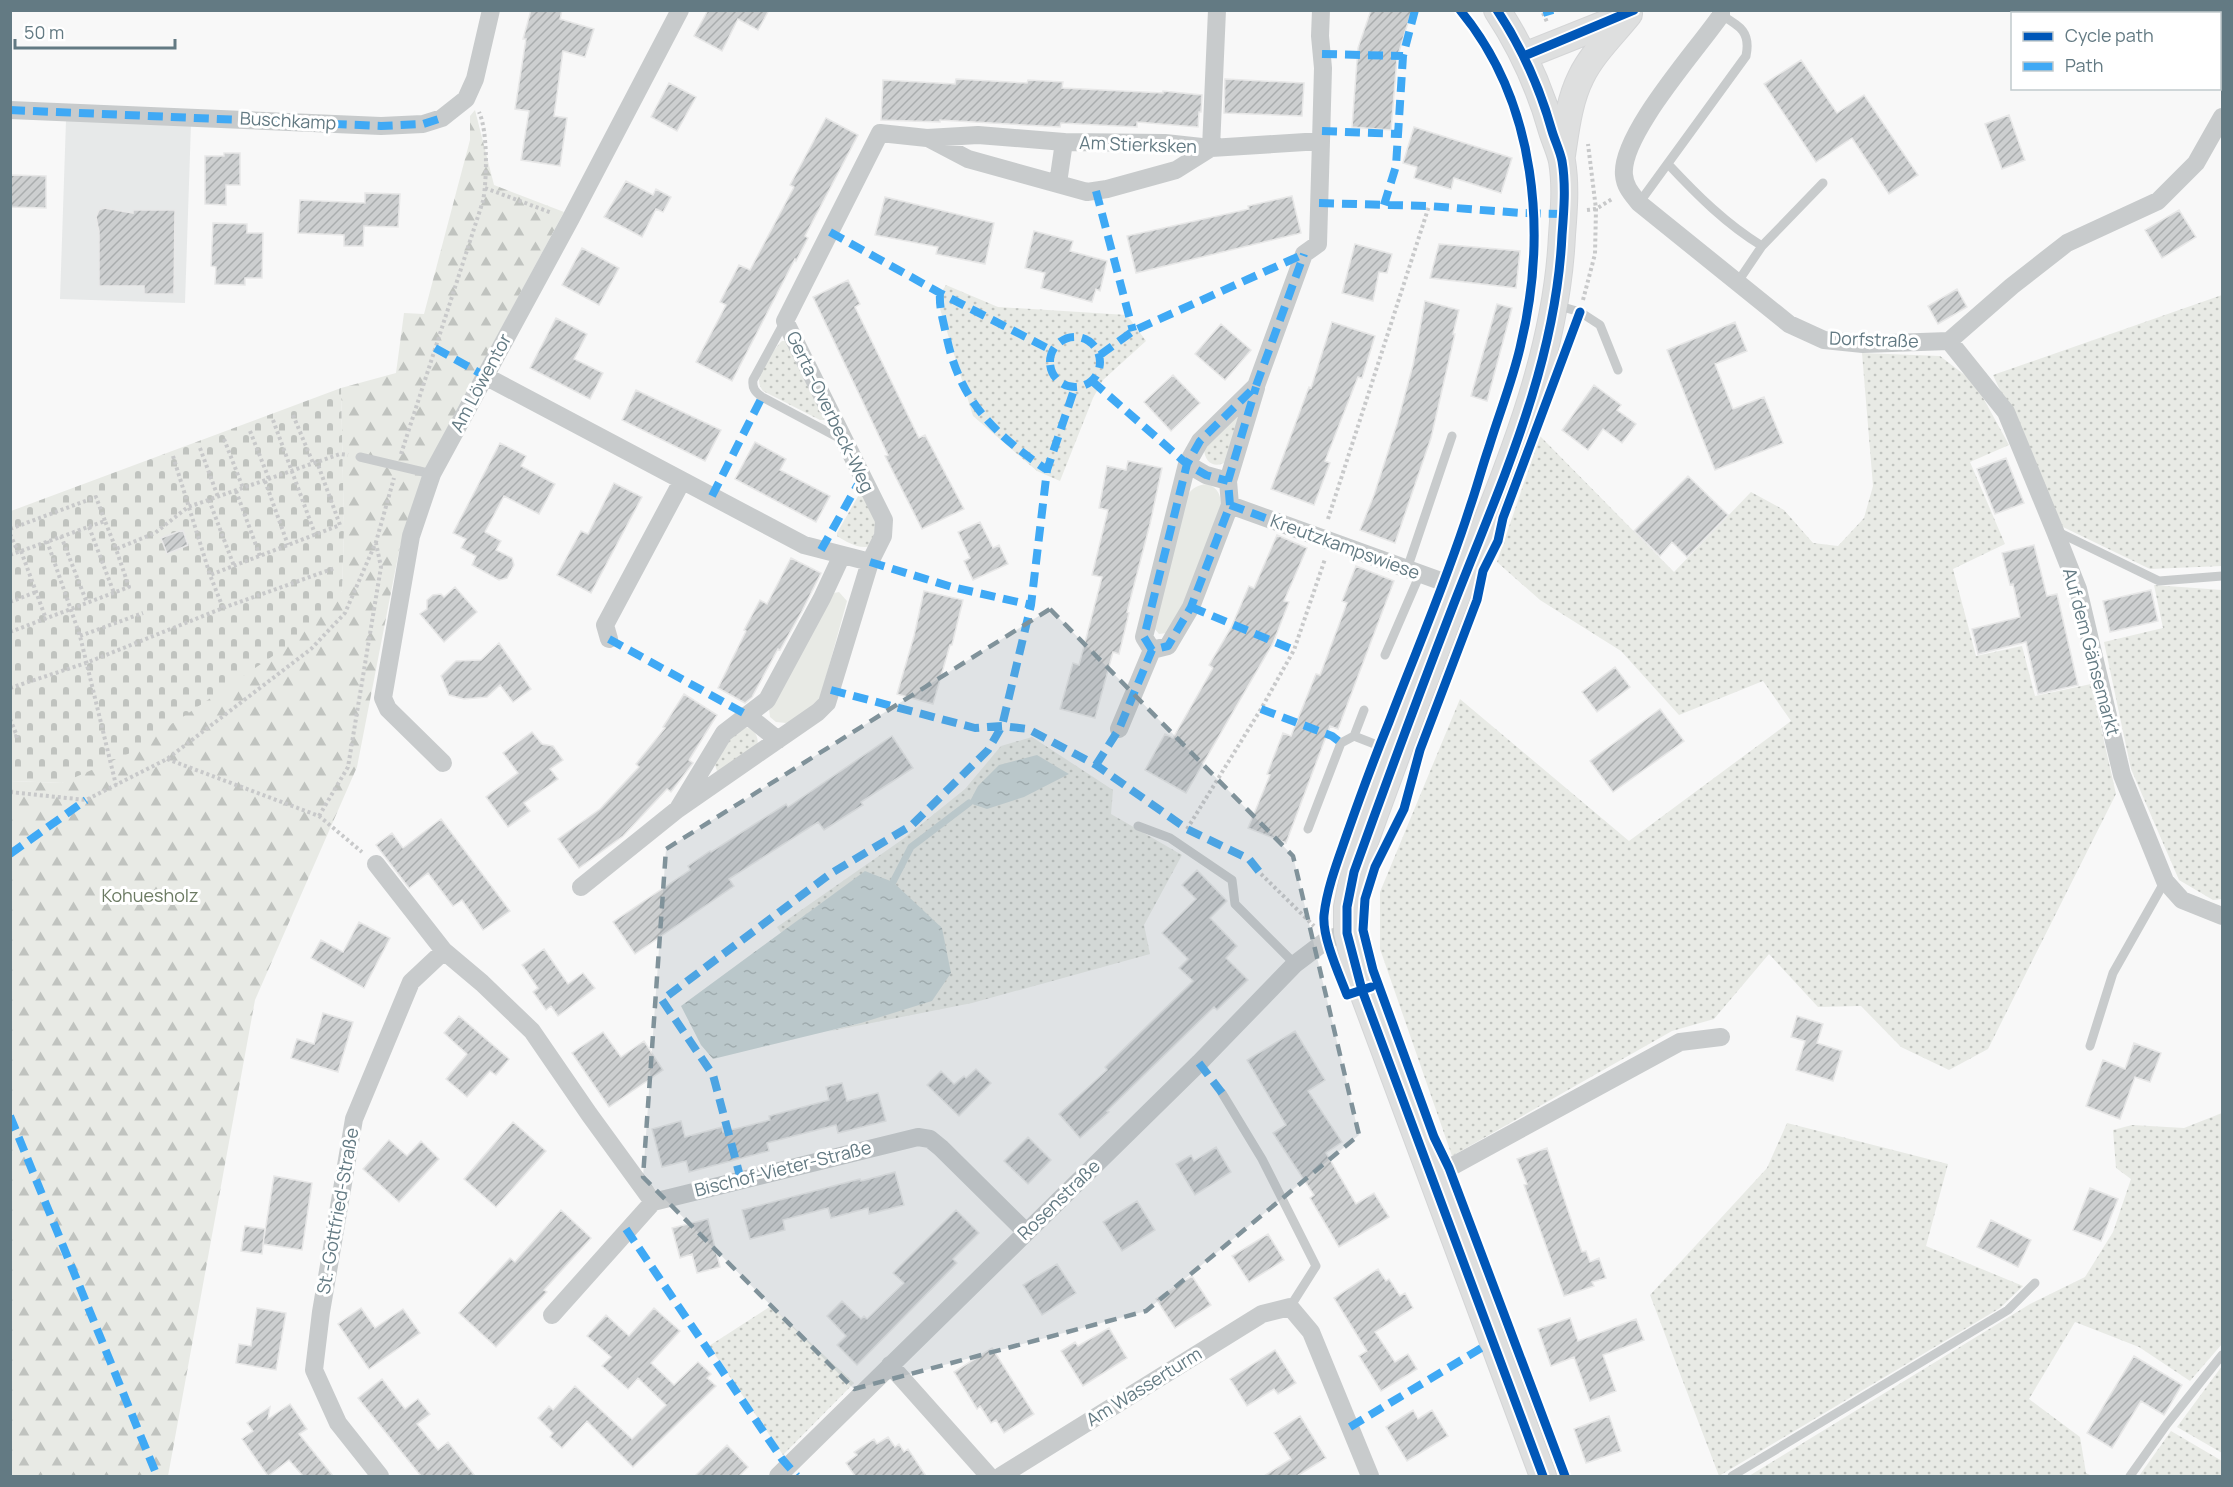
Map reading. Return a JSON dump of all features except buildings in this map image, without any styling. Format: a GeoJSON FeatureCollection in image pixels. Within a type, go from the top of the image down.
{"type":"FeatureCollection","features":[{"type":"Feature","properties":{"kind":"main road"},"geometry":{"type":"LineString","coordinates":[[1497,10],[1524,56],[1544,102],[1562,161]]}},
{"type":"Feature","properties":{"kind":"main road"},"geometry":{"type":"LineString","coordinates":[[1524,56],[1632,12]]}},
{"type":"Feature","properties":{"kind":"main road"},"geometry":{"type":"LineString","coordinates":[[1543,1476],[1362,990],[1337,936],[1347,907],[1354,872],[1397,753],[1524,422],[1542,368],[1568,308],[1561,267],[1562,161],[1575,91],[1589,63],[1632,12]]}},
{"type":"Feature","properties":{"kind":"street"},"geometry":{"type":"LineString","coordinates":[[466,99],[475,79],[491,10]]}},
{"type":"Feature","properties":{"kind":"street","name":"Am Löwentor"},"geometry":{"type":"LineString","coordinates":[[443,763],[388,709],[383,698],[411,536],[432,474],[570,220],[680,10]]}},
{"type":"Feature","properties":{"kind":"street","name":"Am Stierksken"},"geometry":{"type":"LineString","coordinates":[[1211,148],[1217,10]]}},
{"type":"Feature","properties":{"kind":"street"},"geometry":{"type":"LineString","coordinates":[[1152,650],[1168,646],[1191,607],[1230,505],[1228,481],[1256,386],[1304,254],[1318,244],[1323,68],[1320,36],[1321,10]]}},
{"type":"Feature","properties":{"kind":"street"},"geometry":{"type":"LineString","coordinates":[[1627,188],[1624,173],[1627,150],[1631,142],[1645,117],[1721,13]]}},
{"type":"Feature","properties":{"kind":"street","name":"Buschkamp"},"geometry":{"type":"LineString","coordinates":[[10,110],[381,126],[423,124],[442,118],[466,99]]}},
{"type":"Feature","properties":{"kind":"street"},"geometry":{"type":"LineString","coordinates":[[1949,341],[2012,286],[2067,243],[2158,201],[2196,163],[2223,117]]}},
{"type":"Feature","properties":{"kind":"street","name":"Am Stierksken"},"geometry":{"type":"LineString","coordinates":[[830,231],[880,133],[927,138],[978,135],[1064,142],[1165,143],[1211,148],[1321,141]]}},
{"type":"Feature","properties":{"kind":"street","name":"Am Stierksken"},"geometry":{"type":"LineString","coordinates":[[927,138],[968,159],[1087,192],[1107,189],[1176,170],[1211,148]]}},
{"type":"Feature","properties":{"kind":"street","name":"Am Stierksken"},"geometry":{"type":"LineString","coordinates":[[1058,183],[1064,142]]}},
{"type":"Feature","properties":{"kind":"street","name":"Dorfstraße"},"geometry":{"type":"LineString","coordinates":[[1627,188],[1639,203],[1789,324],[1824,340],[1863,344],[1949,341]]}},
{"type":"Feature","properties":{"kind":"street","name":"Gerta-Overbeck-Weg"},"geometry":{"type":"LineString","coordinates":[[581,887],[678,809],[818,712],[827,703],[870,562],[884,536],[884,520],[785,321],[830,231]]}},
{"type":"Feature","properties":{"kind":"street","name":"Auf dem Gänsemarkt"},"geometry":{"type":"LineString","coordinates":[[1949,341],[2006,412],[2055,531],[2078,589],[2122,775],[2165,881],[2182,900],[2223,916]]}},
{"type":"Feature","properties":{"kind":"street"},"geometry":{"type":"LineString","coordinates":[[485,376],[804,545],[870,562]]}},
{"type":"Feature","properties":{"kind":"street"},"geometry":{"type":"LineString","coordinates":[[1152,650],[1144,637],[1187,464],[1200,441],[1256,386]]}},
{"type":"Feature","properties":{"kind":"street"},"geometry":{"type":"LineString","coordinates":[[1187,464],[1206,475],[1228,481]]}},
{"type":"Feature","properties":{"kind":"street"},"geometry":{"type":"LineString","coordinates":[[609,639],[605,626],[682,481]]}},
{"type":"Feature","properties":{"kind":"street","name":"Kreutzkampswiese"},"geometry":{"type":"LineString","coordinates":[[1230,505],[1460,588]]}},
{"type":"Feature","properties":{"kind":"street","name":"Gerta-Overbeck-Weg"},"geometry":{"type":"LineString","coordinates":[[678,809],[724,733],[767,700],[822,598],[842,555]]}},
{"type":"Feature","properties":{"kind":"street"},"geometry":{"type":"LineString","coordinates":[[1119,729],[1152,650]]}},
{"type":"Feature","properties":{"kind":"street"},"geometry":{"type":"LineString","coordinates":[[747,715],[778,740]]}},
{"type":"Feature","properties":{"kind":"street"},"geometry":{"type":"LineString","coordinates":[[376,864],[444,951],[482,983],[532,1031],[653,1202],[552,1315]]}},
{"type":"Feature","properties":{"kind":"street","name":"Rosenstraße"},"geometry":{"type":"LineString","coordinates":[[778,1476],[1191,1071],[1295,964],[1337,936]]}},
{"type":"Feature","properties":{"kind":"street","name":"St.-Gottfried-Straße"},"geometry":{"type":"LineString","coordinates":[[380,1476],[338,1423],[314,1370],[315,1358],[354,1119],[411,982],[444,951]]}},
{"type":"Feature","properties":{"kind":"street"},"geometry":{"type":"LineString","coordinates":[[1430,1176],[1449,1168],[1680,1042],[1721,1037]]}},
{"type":"Feature","properties":{"kind":"street","name":"Bischof-Vieter-Straße"},"geometry":{"type":"LineString","coordinates":[[653,1202],[918,1137],[930,1139],[941,1148],[1026,1232]]}},
{"type":"Feature","properties":{"kind":"street"},"geometry":{"type":"LineString","coordinates":[[1290,1307],[1311,1332],[1370,1476]]}},
{"type":"Feature","properties":{"kind":"street","name":"Am Wasserturm"},"geometry":{"type":"LineString","coordinates":[[1001,1476],[1262,1314],[1290,1307]]}},
{"type":"Feature","properties":{"kind":"street"},"geometry":{"type":"LineString","coordinates":[[890,1365],[989,1476]]}},
{"type":"Feature","properties":{"kind":"lane"},"geometry":{"type":"LineString","coordinates":[[1639,203],[1746,56],[1749,43],[1745,33],[1721,13]]}},
{"type":"Feature","properties":{"kind":"lane"},"geometry":{"type":"LineString","coordinates":[[1668,164],[1699,197],[1731,225],[1762,246]]}},
{"type":"Feature","properties":{"kind":"lane"},"geometry":{"type":"LineString","coordinates":[[1737,283],[1762,246],[1823,183]]}},
{"type":"Feature","properties":{"kind":"lane"},"geometry":{"type":"LineString","coordinates":[[1568,308],[1600,325],[1617,370]]}},
{"type":"Feature","properties":{"kind":"lane"},"geometry":{"type":"LineString","coordinates":[[785,321],[753,380],[752,386],[762,397],[843,440]]}},
{"type":"Feature","properties":{"kind":"lane"},"geometry":{"type":"LineString","coordinates":[[1385,655],[1414,572],[1452,436]]}},
{"type":"Feature","properties":{"kind":"lane"},"geometry":{"type":"LineString","coordinates":[[360,457],[432,474]]}},
{"type":"Feature","properties":{"kind":"lane"},"geometry":{"type":"LineString","coordinates":[[2055,531],[2159,581],[2223,576]]}},
{"type":"Feature","properties":{"kind":"lane"},"geometry":{"type":"LineString","coordinates":[[1308,829],[1341,743],[1354,736],[1364,710]]}},
{"type":"Feature","properties":{"kind":"lane"},"geometry":{"type":"LineString","coordinates":[[1354,736],[1397,753]]}},
{"type":"Feature","properties":{"kind":"lane"},"geometry":{"type":"LineString","coordinates":[[1138,826],[1170,838],[1232,880],[1235,904],[1295,964]]}},
{"type":"Feature","properties":{"kind":"lane"},"geometry":{"type":"LineString","coordinates":[[2090,1046],[2113,974],[2165,881]]}},
{"type":"Feature","properties":{"kind":"lane"},"geometry":{"type":"LineString","coordinates":[[1222,1094],[1262,1160],[1316,1266],[1290,1307]]}},
{"type":"Feature","properties":{"kind":"lane"},"geometry":{"type":"LineString","coordinates":[[1732,1476],[2008,1310],[2035,1283]]}},
{"type":"Feature","properties":{"kind":"lane"},"geometry":{"type":"LineString","coordinates":[[2130,1476],[2167,1424],[2223,1355]]}},
{"type":"Feature","properties":{"kind":"path"},"geometry":{"type":"LineString","coordinates":[[10,792],[86,800],[167,759],[311,649],[345,613],[376,542],[398,465],[483,201],[485,150],[481,114],[466,99]]}},
{"type":"Feature","properties":{"kind":"path"},"geometry":{"type":"LineString","coordinates":[[1568,308],[1595,254],[1596,209],[1588,141]]}},
{"type":"Feature","properties":{"kind":"path"},"geometry":{"type":"LineString","coordinates":[[485,188],[570,220]]}},
{"type":"Feature","properties":{"kind":"path"},"geometry":{"type":"LineString","coordinates":[[1563,214],[1596,209],[1627,188]]}},
{"type":"Feature","properties":{"kind":"path"},"geometry":{"type":"LineString","coordinates":[[1187,829],[1261,709],[1294,650],[1330,543],[1327,517],[1429,206]]}},
{"type":"Feature","properties":{"kind":"path"},"geometry":{"type":"LineString","coordinates":[[210,575],[340,525],[315,462],[292,415]]}},
{"type":"Feature","properties":{"kind":"path"},"geometry":{"type":"LineString","coordinates":[[273,420],[315,534]]}},
{"type":"Feature","properties":{"kind":"path"},"geometry":{"type":"LineString","coordinates":[[250,431],[288,545]]}},
{"type":"Feature","properties":{"kind":"path"},"geometry":{"type":"LineString","coordinates":[[224,440],[243,488]]}},
{"type":"Feature","properties":{"kind":"path"},"geometry":{"type":"LineString","coordinates":[[200,448],[218,497]]}},
{"type":"Feature","properties":{"kind":"path"},"geometry":{"type":"LineString","coordinates":[[116,549],[155,533],[188,507],[340,454],[360,457]]}},
{"type":"Feature","properties":{"kind":"path"},"geometry":{"type":"LineString","coordinates":[[173,456],[210,575],[223,608]]}},
{"type":"Feature","properties":{"kind":"path"},"geometry":{"type":"LineString","coordinates":[[236,491],[260,556]]}},
{"type":"Feature","properties":{"kind":"path"},"geometry":{"type":"LineString","coordinates":[[10,529],[96,497],[129,587],[10,632]]}},
{"type":"Feature","properties":{"kind":"path"},"geometry":{"type":"LineString","coordinates":[[209,500],[234,566]]}},
{"type":"Feature","properties":{"kind":"path"},"geometry":{"type":"LineString","coordinates":[[10,555],[105,521]]}},
{"type":"Feature","properties":{"kind":"path"},"geometry":{"type":"LineString","coordinates":[[89,527],[114,593]]}},
{"type":"Feature","properties":{"kind":"path"},"geometry":{"type":"LineString","coordinates":[[10,534],[20,552],[46,619]]}},
{"type":"Feature","properties":{"kind":"path"},"geometry":{"type":"LineString","coordinates":[[61,536],[87,603]]}},
{"type":"Feature","properties":{"kind":"path"},"geometry":{"type":"LineString","coordinates":[[47,541],[80,636],[116,785]]}},
{"type":"Feature","properties":{"kind":"path"},"geometry":{"type":"LineString","coordinates":[[319,816],[348,767],[381,567],[376,542]]}},
{"type":"Feature","properties":{"kind":"path"},"geometry":{"type":"LineString","coordinates":[[10,688],[86,663],[223,608],[336,568]]}},
{"type":"Feature","properties":{"kind":"path"},"geometry":{"type":"LineString","coordinates":[[10,602],[36,592]]}},
{"type":"Feature","properties":{"kind":"path"},"geometry":{"type":"LineString","coordinates":[[80,636],[143,613]]}},
{"type":"Feature","properties":{"kind":"path"},"geometry":{"type":"LineString","coordinates":[[10,719],[17,736],[10,737]]}},
{"type":"Feature","properties":{"kind":"path"},"geometry":{"type":"LineString","coordinates":[[167,759],[319,816],[376,864]]}},
{"type":"Feature","properties":{"kind":"path"},"geometry":{"type":"LineString","coordinates":[[1261,873],[1301,915],[1337,936]]}},
{"type":"Feature","properties":{"kind":"highlighted area"},"geometry":{"type":"Polygon","coordinates":[[[1050,609],[1293,856],[1359,1135],[1146,1311],[854,1389],[643,1177],[666,849],[1050,609]]]}},
{"type":"Feature","properties":{"kind":"shaded area"},"geometry":{"type":"Polygon","coordinates":[[[66,120],[191,124],[185,303],[60,299],[66,120]]]}},
{"type":"Feature","properties":{"kind":"green space","name":"Kohuesholz"},"geometry":{"type":"Polygon","coordinates":[[[475,110],[494,185],[564,212],[432,457],[400,546],[357,767],[255,1000],[168,1476],[11,1476],[11,781],[62,783],[342,591],[344,528],[341,388],[396,373],[404,313],[424,314],[470,140],[470,116],[475,110]]]}},
{"type":"Feature","properties":{"kind":"green space"},"geometry":{"type":"Polygon","coordinates":[[[946,285],[998,307],[1127,315],[1146,341],[1103,380],[1093,398],[1060,481],[1037,471],[973,416],[937,299],[946,285]]]}},
{"type":"Feature","properties":{"kind":"green space"},"geometry":{"type":"Polygon","coordinates":[[[2222,295],[2222,566],[2150,569],[2063,527],[1993,375],[2222,295]]]}},
{"type":"Feature","properties":{"kind":"green space"},"geometry":{"type":"Polygon","coordinates":[[[782,341],[787,341],[825,417],[824,420],[820,420],[761,388],[759,381],[762,372],[782,341]]]}},
{"type":"Feature","properties":{"kind":"green space"},"geometry":{"type":"Polygon","coordinates":[[[1862,353],[1940,356],[1975,383],[2009,445],[1970,462],[2005,544],[1953,569],[1976,656],[2022,646],[2035,696],[2091,684],[2116,794],[1988,1049],[1949,1070],[1901,1047],[1861,1006],[1818,1007],[1769,954],[1714,1019],[1672,1031],[1452,1156],[1380,949],[1380,892],[1460,699],[1629,841],[1791,721],[1763,681],[1679,715],[1621,651],[1540,600],[1497,562],[1540,436],[1674,572],[1751,492],[1784,510],[1813,543],[1838,546],[1864,518],[1873,486],[1862,353]]]}},
{"type":"Feature","properties":{"kind":"green space"},"geometry":{"type":"Polygon","coordinates":[[[341,388],[344,528],[342,591],[286,647],[128,754],[62,783],[11,781],[11,511],[341,388]]]}},
{"type":"Feature","properties":{"kind":"green space"},"geometry":{"type":"Polygon","coordinates":[[[1232,413],[1242,413],[1226,462],[1218,465],[1211,463],[1204,453],[1204,448],[1232,413]]]}},
{"type":"Feature","properties":{"kind":"green space"},"geometry":{"type":"Polygon","coordinates":[[[1207,484],[1218,493],[1221,508],[1183,605],[1167,633],[1159,634],[1154,628],[1187,496],[1195,487],[1207,484]]]}},
{"type":"Feature","properties":{"kind":"green space"},"geometry":{"type":"Polygon","coordinates":[[[861,491],[879,525],[871,546],[867,547],[853,545],[837,536],[861,491]]]}},
{"type":"Feature","properties":{"kind":"green space"},"geometry":{"type":"Polygon","coordinates":[[[2154,585],[2222,590],[2222,899],[2213,900],[2179,880],[2131,769],[2104,642],[2163,628],[2154,585]]]}},
{"type":"Feature","properties":{"kind":"green space"},"geometry":{"type":"Polygon","coordinates":[[[839,592],[847,601],[819,702],[799,719],[786,723],[776,722],[770,717],[769,709],[834,593],[839,592]]]}},
{"type":"Feature","properties":{"kind":"green space"},"geometry":{"type":"Polygon","coordinates":[[[742,726],[755,733],[757,747],[720,772],[717,771],[715,765],[733,732],[742,726]]]}},
{"type":"Feature","properties":{"kind":"green space"},"geometry":{"type":"Polygon","coordinates":[[[1032,737],[1113,790],[1111,814],[1182,855],[1144,925],[1150,954],[972,1003],[826,1032],[861,1023],[866,871],[781,933],[777,927],[903,839],[965,789],[1001,746],[1032,737]]]}},
{"type":"Feature","properties":{"kind":"green space"},"geometry":{"type":"Polygon","coordinates":[[[2222,1113],[2222,1344],[2190,1381],[2139,1347],[2075,1322],[2029,1399],[2080,1437],[2086,1473],[2092,1476],[1749,1476],[2030,1304],[2085,1277],[2113,1232],[2131,1179],[2116,1168],[2113,1130],[2132,1125],[2184,1128],[2222,1113]]]}},
{"type":"Feature","properties":{"kind":"green space"},"geometry":{"type":"Polygon","coordinates":[[[1787,1123],[1948,1164],[1926,1246],[2023,1286],[2000,1308],[1719,1476],[1650,1295],[1767,1168],[1787,1123]]]}},
{"type":"Feature","properties":{"kind":"green space"},"geometry":{"type":"Polygon","coordinates":[[[771,1306],[854,1383],[783,1455],[709,1346],[771,1306]]]}},
{"type":"Feature","properties":{"kind":"green space"},"geometry":{"type":"Polygon","coordinates":[[[2222,1366],[2222,1453],[2177,1427],[2222,1366]]]}},
{"type":"Feature","properties":{"kind":"green space"},"geometry":{"type":"Polygon","coordinates":[[[2171,1431],[2222,1461],[2222,1476],[2139,1476],[2171,1431]]]}},
{"type":"Feature","properties":{"kind":"water"},"geometry":{"type":"Polygon","coordinates":[[[1037,755],[1069,774],[1024,797],[987,809],[969,803],[978,786],[999,765],[1037,755]]]}},
{"type":"Feature","properties":{"kind":"water"},"geometry":{"type":"Polygon","coordinates":[[[865,871],[893,882],[942,928],[951,973],[932,1001],[861,1023],[713,1059],[701,1045],[681,1006],[865,871]]]}},
{"type":"Feature","properties":{"kind":"waterway"},"geometry":{"type":"LineString","coordinates":[[893,882],[911,847],[969,803]]}},
{"type":"Feature","properties":{"kind":"marked path"},"geometry":{"type":"LineString","coordinates":[[1384,205],[1396,166],[1403,56],[1415,10]]}},
{"type":"Feature","properties":{"kind":"marked path"},"geometry":{"type":"LineString","coordinates":[[1543,13],[1553,10]]}},
{"type":"Feature","properties":{"kind":"marked path"},"geometry":{"type":"LineString","coordinates":[[1322,54],[1403,56]]}},
{"type":"Feature","properties":{"kind":"marked path"},"geometry":{"type":"LineString","coordinates":[[10,110],[381,126],[423,124],[442,118]]}},
{"type":"Feature","properties":{"kind":"marked path"},"geometry":{"type":"LineString","coordinates":[[1322,131],[1399,134]]}},
{"type":"Feature","properties":{"kind":"marked path"},"geometry":{"type":"LineString","coordinates":[[1096,191],[1133,331]]}},
{"type":"Feature","properties":{"kind":"marked path"},"geometry":{"type":"LineString","coordinates":[[1319,203],[1429,206],[1563,214]]}},
{"type":"Feature","properties":{"kind":"marked path"},"geometry":{"type":"LineString","coordinates":[[830,232],[940,293],[1053,351]]}},
{"type":"Feature","properties":{"kind":"marked path"},"geometry":{"type":"LineString","coordinates":[[1100,355],[1133,331],[1304,254]]}},
{"type":"Feature","properties":{"kind":"marked path"},"geometry":{"type":"LineString","coordinates":[[1152,650],[1144,637],[1187,464],[1200,441],[1256,386],[1304,254]]}},
{"type":"Feature","properties":{"kind":"marked path"},"geometry":{"type":"LineString","coordinates":[[940,293],[942,314],[952,357],[969,396],[995,428],[1047,470]]}},
{"type":"Feature","properties":{"kind":"marked path"},"geometry":{"type":"LineString","coordinates":[[1075,337],[1093,344],[1100,362],[1093,380],[1075,387],[1057,380],[1050,362],[1057,344],[1075,337]]}},
{"type":"Feature","properties":{"kind":"marked path"},"geometry":{"type":"LineString","coordinates":[[435,348],[485,376]]}},
{"type":"Feature","properties":{"kind":"marked path"},"geometry":{"type":"LineString","coordinates":[[1092,381],[1187,464],[1206,475],[1228,481]]}},
{"type":"Feature","properties":{"kind":"marked path"},"geometry":{"type":"LineString","coordinates":[[741,1180],[713,1075],[662,1000],[830,874],[912,825],[988,750],[1002,726],[1031,605],[1047,470],[1075,387]]}},
{"type":"Feature","properties":{"kind":"marked path"},"geometry":{"type":"LineString","coordinates":[[1230,505],[1228,481],[1256,387]]}},
{"type":"Feature","properties":{"kind":"marked path"},"geometry":{"type":"LineString","coordinates":[[712,496],[762,397]]}},
{"type":"Feature","properties":{"kind":"marked path"},"geometry":{"type":"LineString","coordinates":[[821,550],[862,477]]}},
{"type":"Feature","properties":{"kind":"marked path"},"geometry":{"type":"LineString","coordinates":[[1096,765],[1119,729],[1152,650],[1168,646],[1191,607],[1230,505],[1368,556]]}},
{"type":"Feature","properties":{"kind":"marked path"},"geometry":{"type":"LineString","coordinates":[[870,562],[952,587],[1031,605]]}},
{"type":"Feature","properties":{"kind":"marked path"},"geometry":{"type":"LineString","coordinates":[[1191,607],[1294,650]]}},
{"type":"Feature","properties":{"kind":"marked path"},"geometry":{"type":"LineString","coordinates":[[609,639],[747,715]]}},
{"type":"Feature","properties":{"kind":"marked path"},"geometry":{"type":"LineString","coordinates":[[831,690],[975,728],[1002,726],[1028,729],[1096,765],[1187,829],[1249,859],[1261,874]]}},
{"type":"Feature","properties":{"kind":"marked path"},"geometry":{"type":"LineString","coordinates":[[1261,709],[1332,736],[1341,743]]}},
{"type":"Feature","properties":{"kind":"marked path"},"geometry":{"type":"LineString","coordinates":[[10,854],[86,800]]}},
{"type":"Feature","properties":{"kind":"marked path"},"geometry":{"type":"LineString","coordinates":[[1199,1063],[1222,1093]]}},
{"type":"Feature","properties":{"kind":"marked path"},"geometry":{"type":"LineString","coordinates":[[10,1116],[157,1476]]}},
{"type":"Feature","properties":{"kind":"marked path"},"geometry":{"type":"LineString","coordinates":[[626,1229],[782,1459],[797,1476]]}},
{"type":"Feature","properties":{"kind":"marked path"},"geometry":{"type":"LineString","coordinates":[[1350,1427],[1493,1341]]}},
{"type":"Feature","properties":{"kind":"cycle path"},"geometry":{"type":"LineString","coordinates":[[1371,987],[1347,995],[1332,955],[1324,924],[1328,895],[1362,792],[1473,500],[1520,348],[1529,305],[1534,215],[1529,171],[1520,128],[1506,86],[1486,47],[1460,10]]}},
{"type":"Feature","properties":{"kind":"cycle path"},"geometry":{"type":"LineString","coordinates":[[1497,10],[1514,39],[1542,99],[1562,161],[1564,207],[1558,284],[1549,331],[1523,424],[1354,872],[1347,907],[1347,933],[1362,990],[1543,1476]]}},
{"type":"Feature","properties":{"kind":"cycle path"},"geometry":{"type":"LineString","coordinates":[[1524,56],[1634,10]]}},
{"type":"Feature","properties":{"kind":"cycle path"},"geometry":{"type":"LineString","coordinates":[[1565,1476],[1449,1168],[1434,1137],[1373,970],[1363,930],[1365,899],[1375,867],[1404,809],[1420,750],[1477,600],[1483,571],[1498,541],[1503,518],[1580,312]]}}]}
